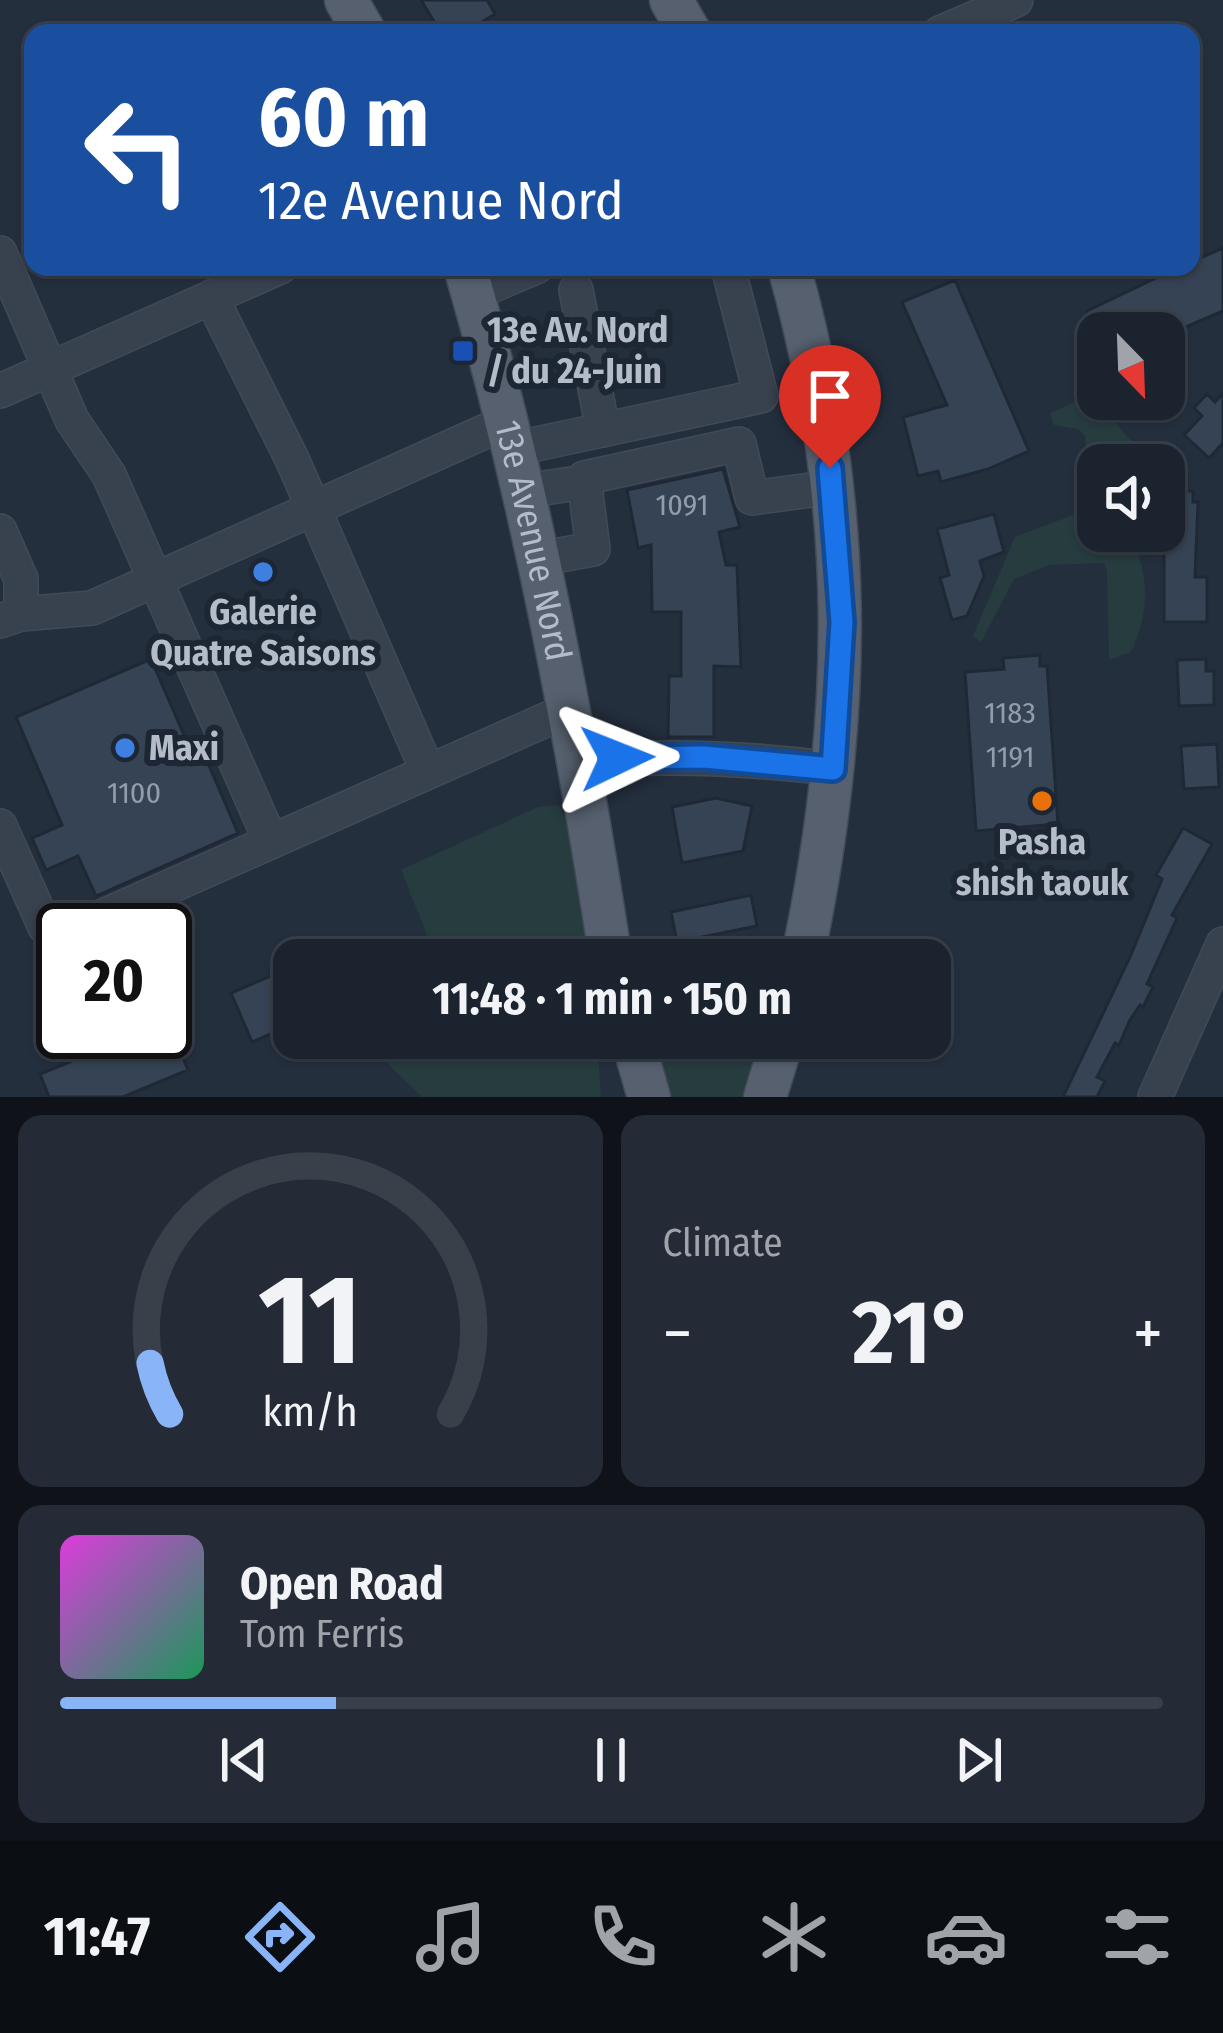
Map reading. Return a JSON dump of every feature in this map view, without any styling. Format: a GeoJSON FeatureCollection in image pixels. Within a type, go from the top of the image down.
{"type":"FeatureCollection","features":[{"type":"Feature","properties":{"kind":"main road"},"geometry":{"type":"LineString","coordinates":[[791,276],[821,407],[842,622],[833,769],[806,939]]}},
{"type":"Feature","properties":{"kind":"main road","name":"13e Avenue Nord"},"geometry":{"type":"LineString","coordinates":[[468,280],[538,559],[579,762],[608,939]]}},
{"type":"Feature","properties":{"kind":"main road"},"geometry":{"type":"LineString","coordinates":[[618,1059],[620,1097]]}},
{"type":"Feature","properties":{"kind":"main road"},"geometry":{"type":"LineString","coordinates":[[638,1059],[649,1097]]}},
{"type":"Feature","properties":{"kind":"street"},"geometry":{"type":"LineString","coordinates":[[961,24],[1016,0]]}},
{"type":"Feature","properties":{"kind":"street"},"geometry":{"type":"LineString","coordinates":[[0,253],[72,420],[109,476],[271,842]]}},
{"type":"Feature","properties":{"kind":"street"},"geometry":{"type":"LineString","coordinates":[[0,391],[260,276]]}},
{"type":"Feature","properties":{"kind":"street"},"geometry":{"type":"LineString","coordinates":[[0,531],[21,579],[10,617],[92,608],[313,507],[509,435],[604,430],[761,396],[730,276]]}},
{"type":"Feature","properties":{"kind":"street"},"geometry":{"type":"LineString","coordinates":[[576,290],[604,430]]}},
{"type":"Feature","properties":{"kind":"street"},"geometry":{"type":"LineString","coordinates":[[211,298],[313,507],[428,772]]}},
{"type":"Feature","properties":{"kind":"street"},"geometry":{"type":"LineString","coordinates":[[538,559],[593,549],[584,478],[739,444],[752,498],[832,487]]}},
{"type":"Feature","properties":{"kind":"street"},"geometry":{"type":"LineString","coordinates":[[523,491],[585,482]]}},
{"type":"Feature","properties":{"kind":"street"},"geometry":{"type":"LineString","coordinates":[[133,903],[568,710]]}},
{"type":"Feature","properties":{"kind":"street"},"geometry":{"type":"LineString","coordinates":[[579,762],[704,757],[833,769]]}},
{"type":"Feature","properties":{"kind":"street"},"geometry":{"type":"LineString","coordinates":[[0,826],[36,907]]}},
{"type":"Feature","properties":{"kind":"street"},"geometry":{"type":"LineString","coordinates":[[1155,1097],[1223,944]]}},
{"type":"Feature","properties":{"kind":"green space"},"geometry":{"type":"Polygon","coordinates":[[[1077,401],[1077,420],[1115,420],[1136,444],[1085,444],[1078,429],[1054,425],[1050,413],[1077,401]]]}},
{"type":"Feature","properties":{"kind":"green space"},"geometry":{"type":"Polygon","coordinates":[[[1077,514],[1077,552],[1137,552],[1145,591],[1142,621],[1131,652],[1109,660],[1104,563],[1049,565],[1014,579],[981,642],[973,636],[1015,537],[1077,514]]]}},
{"type":"Feature","properties":{"kind":"green space"},"geometry":{"type":"Polygon","coordinates":[[[558,805],[565,817],[587,939],[429,939],[401,870],[538,807],[558,805]]]}},
{"type":"Feature","properties":{"kind":"green space"},"geometry":{"type":"Polygon","coordinates":[[[383,1059],[598,1059],[601,1097],[422,1097],[383,1059]]]}},
{"type":"Feature","properties":{"kind":"green space"},"geometry":{"type":"Polygon","coordinates":[[[659,1059],[756,1059],[744,1097],[664,1097],[659,1059]]]}},
{"type":"Feature","properties":{"kind":"building"},"geometry":{"type":"Polygon","coordinates":[[[421,0],[487,0],[495,14],[479,24],[436,24],[421,0]]]}},
{"type":"Feature","properties":{"kind":"building"},"geometry":{"type":"Polygon","coordinates":[[[1223,248],[1223,311],[1185,327],[1185,312],[1087,311],[1160,276],[1200,276],[1200,258],[1223,248]]]}},
{"type":"Feature","properties":{"kind":"building"},"geometry":{"type":"Polygon","coordinates":[[[955,280],[1029,451],[941,482],[938,471],[918,476],[903,417],[947,405],[902,302],[955,280]]]}},
{"type":"Feature","properties":{"kind":"building"},"geometry":{"type":"Polygon","coordinates":[[[1223,393],[1223,443],[1209,458],[1184,435],[1202,416],[1194,408],[1207,394],[1215,402],[1223,393]]]}},
{"type":"Feature","properties":{"kind":"building"},"geometry":{"type":"Polygon","coordinates":[[[723,469],[740,527],[719,532],[726,565],[737,565],[741,667],[714,666],[714,737],[668,737],[669,676],[681,676],[681,612],[652,612],[651,545],[638,548],[627,490],[723,469]]]}},
{"type":"Feature","properties":{"kind":"building"},"geometry":{"type":"Polygon","coordinates":[[[1185,491],[1193,491],[1193,502],[1198,502],[1195,577],[1207,577],[1207,622],[1164,622],[1164,552],[1185,552],[1185,491]]]}},
{"type":"Feature","properties":{"kind":"building"},"geometry":{"type":"Polygon","coordinates":[[[994,514],[1004,552],[980,561],[984,576],[967,616],[952,620],[940,578],[949,575],[937,529],[994,514]]]}},
{"type":"Feature","properties":{"kind":"building"},"geometry":{"type":"Polygon","coordinates":[[[1040,655],[1040,666],[1047,666],[1058,824],[976,831],[965,672],[1004,669],[1003,658],[1040,655]]]}},
{"type":"Feature","properties":{"kind":"building"},"geometry":{"type":"Polygon","coordinates":[[[151,659],[195,760],[205,756],[238,833],[96,896],[78,856],[46,870],[32,838],[62,825],[16,717],[151,659]]]}},
{"type":"Feature","properties":{"kind":"building"},"geometry":{"type":"Polygon","coordinates":[[[1206,659],[1206,671],[1214,671],[1214,705],[1179,706],[1177,660],[1206,659]]]}},
{"type":"Feature","properties":{"kind":"building"},"geometry":{"type":"Polygon","coordinates":[[[1217,744],[1219,787],[1184,789],[1181,746],[1217,744]]]}},
{"type":"Feature","properties":{"kind":"building"},"geometry":{"type":"Polygon","coordinates":[[[716,798],[752,806],[743,851],[682,863],[672,807],[716,798]]]}},
{"type":"Feature","properties":{"kind":"building"},"geometry":{"type":"Polygon","coordinates":[[[1183,828],[1212,844],[1172,915],[1177,918],[1147,984],[1153,987],[1097,1077],[1105,1081],[1097,1097],[1063,1097],[1130,957],[1162,879],[1156,875],[1183,828]]]}},
{"type":"Feature","properties":{"kind":"building"},"geometry":{"type":"Polygon","coordinates":[[[751,895],[757,926],[676,939],[671,912],[751,895]]]}},
{"type":"Feature","properties":{"kind":"building"},"geometry":{"type":"Polygon","coordinates":[[[273,975],[273,1033],[252,1042],[231,993],[273,975]]]}},
{"type":"Feature","properties":{"kind":"building"},"geometry":{"type":"Polygon","coordinates":[[[77,1059],[183,1059],[188,1070],[123,1097],[49,1097],[40,1074],[77,1059]]]}},
{"type":"Feature","properties":{"kind":"place","name":"13e Av. Nord / du 24-Juin"},"geometry":{"type":"Point","coordinates":[463,351]}},
{"type":"Feature","properties":{"kind":"place","name":"Galerie Quatre Saisons"},"geometry":{"type":"Point","coordinates":[263,572]}},
{"type":"Feature","properties":{"kind":"place","name":"Maxi"},"geometry":{"type":"Point","coordinates":[125,748]}},
{"type":"Feature","properties":{"kind":"place","name":"Pasha shish taouk"},"geometry":{"type":"Point","coordinates":[1042,801]}},
{"type":"Feature","properties":{"kind":"route"},"geometry":{"type":"LineString","coordinates":[[617,758],[704,757],[833,769],[842,622],[830,468]]}}]}
